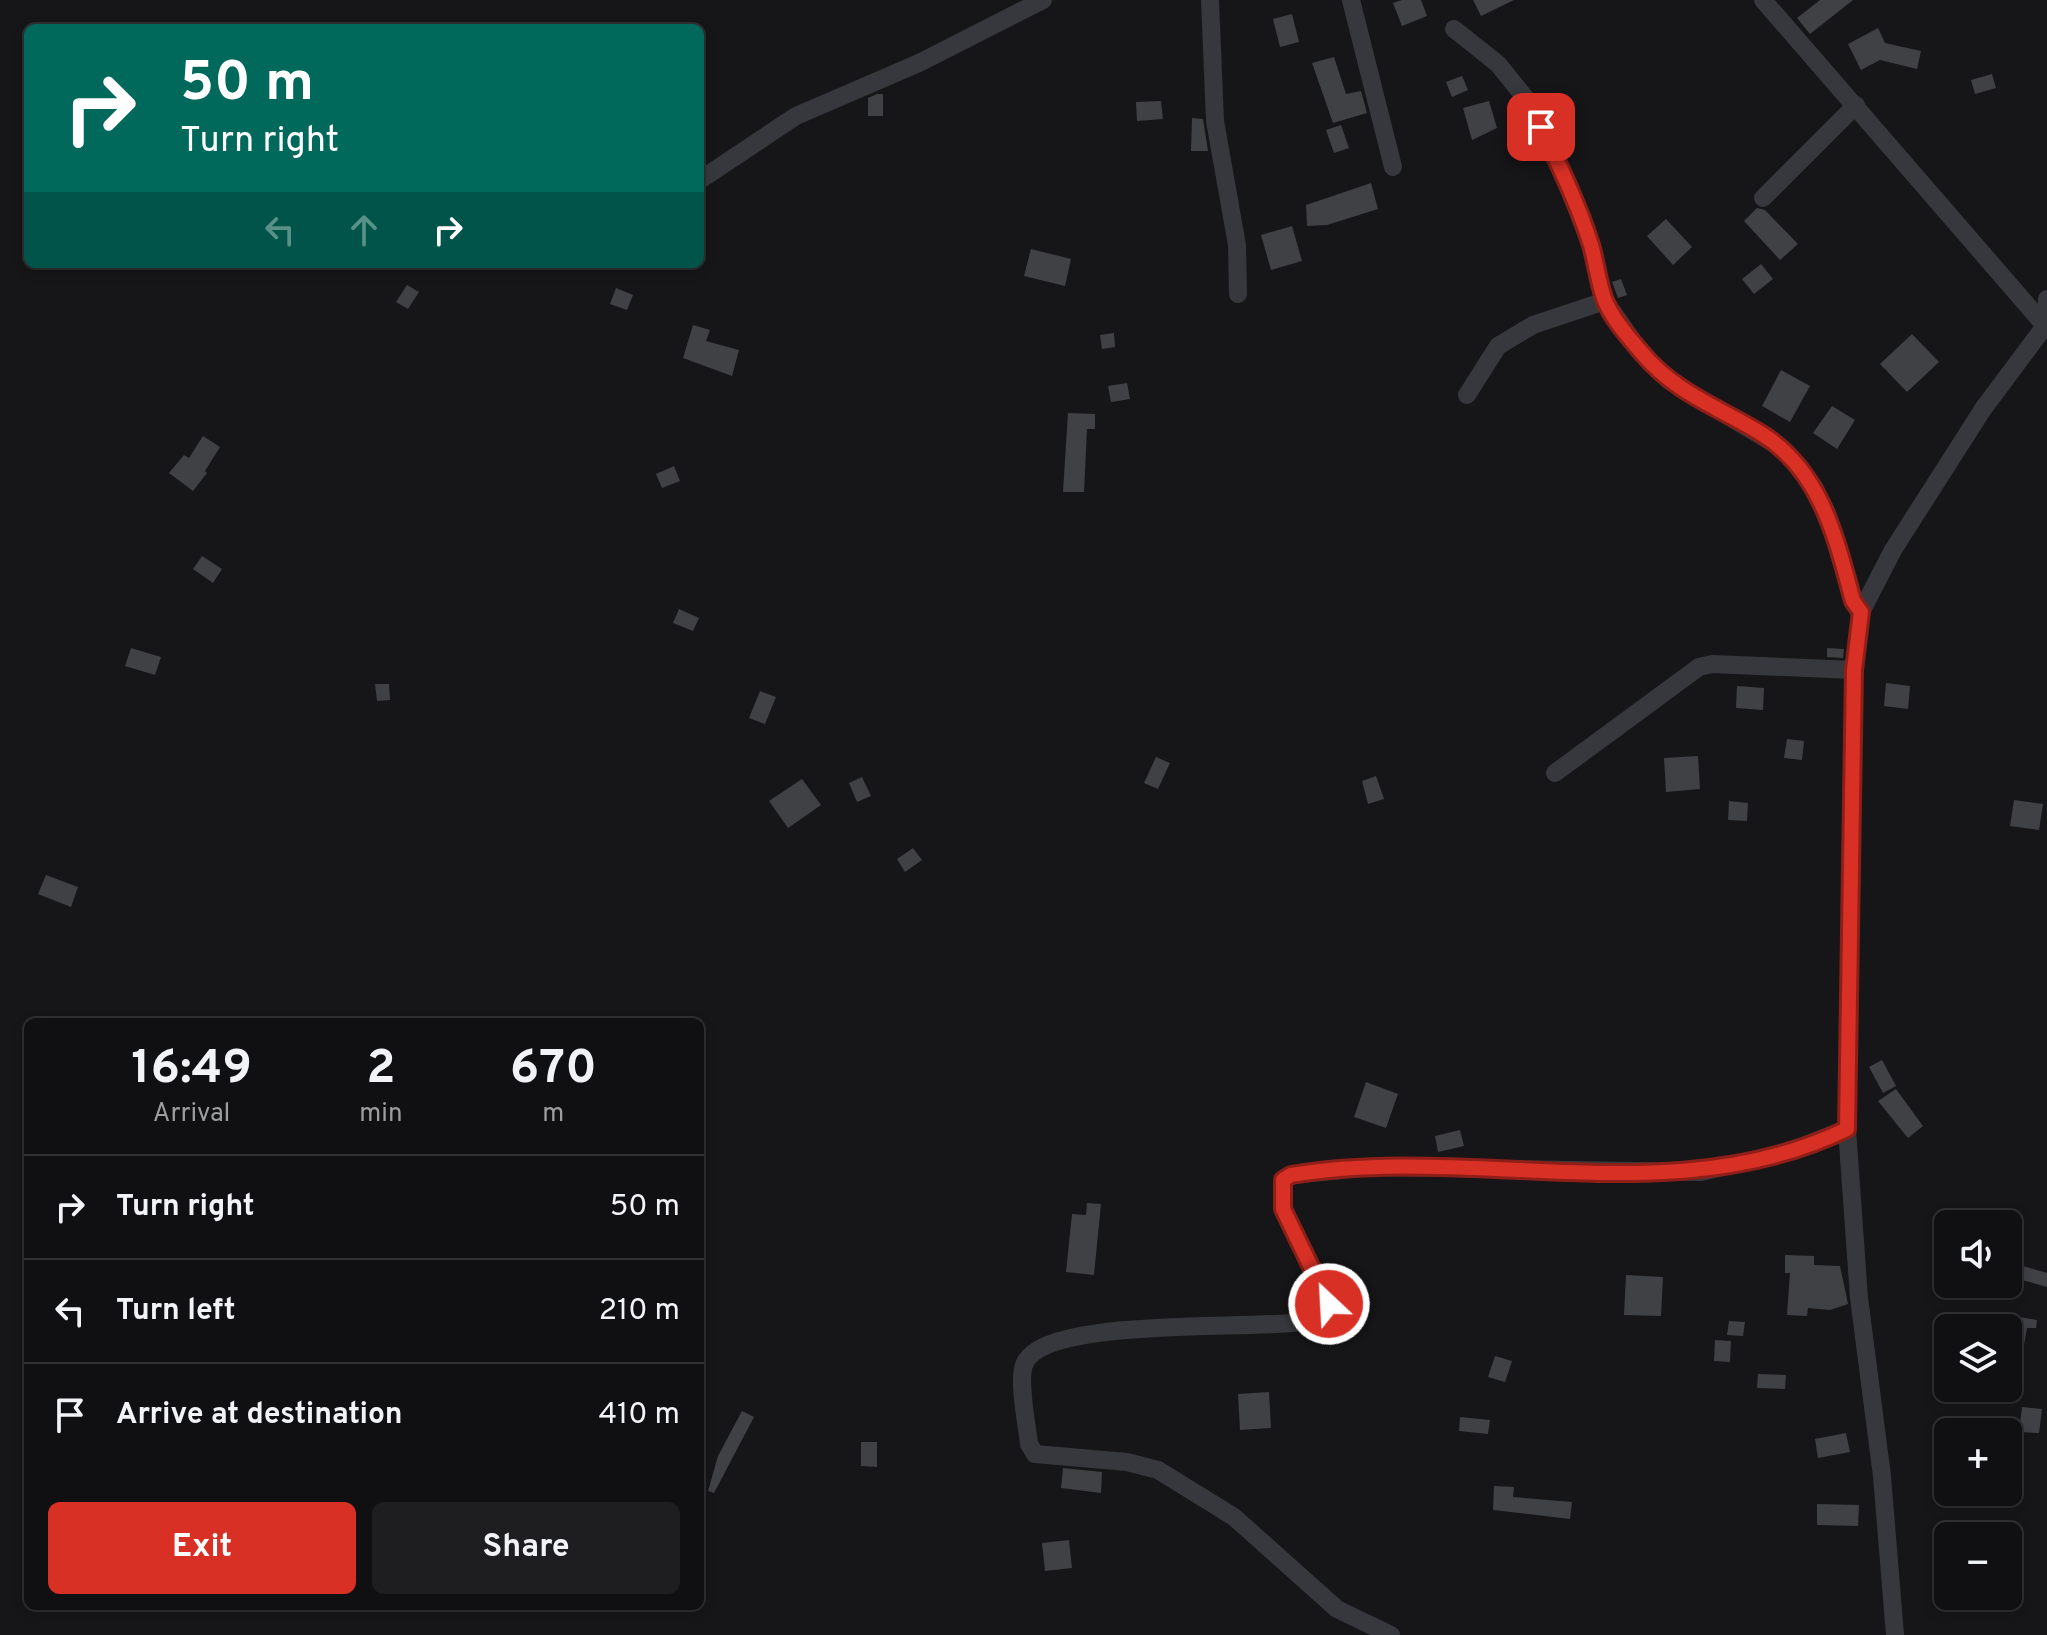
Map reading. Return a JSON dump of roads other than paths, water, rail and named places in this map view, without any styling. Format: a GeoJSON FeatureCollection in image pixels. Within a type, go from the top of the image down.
{"type":"FeatureCollection","features":[{"type":"Feature","properties":{"kind":"street"},"geometry":{"type":"LineString","coordinates":[[704,177],[796,116],[919,63],[1043,0]]}},
{"type":"Feature","properties":{"kind":"street"},"geometry":{"type":"LineString","coordinates":[[1210,0],[1215,121],[1237,245],[1238,294]]}},
{"type":"Feature","properties":{"kind":"street"},"geometry":{"type":"LineString","coordinates":[[1351,0],[1393,167]]}},
{"type":"Feature","properties":{"kind":"street"},"geometry":{"type":"LineString","coordinates":[[1763,0],[2046,327]]}},
{"type":"Feature","properties":{"kind":"street"},"geometry":{"type":"LineString","coordinates":[[1454,29],[1498,64],[1531,105],[1562,170],[1591,246],[1605,301],[1642,354],[1668,380],[1783,449],[1814,487],[1827,513],[1853,601],[1861,612]]}},
{"type":"Feature","properties":{"kind":"street"},"geometry":{"type":"LineString","coordinates":[[1763,198],[1856,105]]}},
{"type":"Feature","properties":{"kind":"street"},"geometry":{"type":"LineString","coordinates":[[1895,1635],[1882,1476],[1859,1298],[1847,1129],[1854,670],[1861,612],[1893,550],[1983,409],[2046,327],[2047,299]]}},
{"type":"Feature","properties":{"kind":"street"},"geometry":{"type":"LineString","coordinates":[[1467,395],[1498,346],[1533,325],[1605,301]]}},
{"type":"Feature","properties":{"kind":"street"},"geometry":{"type":"LineString","coordinates":[[1555,773],[1699,667],[1712,664],[1854,670]]}},
{"type":"Feature","properties":{"kind":"street"},"geometry":{"type":"LineString","coordinates":[[1391,1635],[1356,1628],[1234,1517],[1158,1470],[1127,1462],[1035,1454],[1029,1444],[1023,1373],[1026,1361],[1043,1346],[1139,1328],[1320,1319],[1328,1309],[1327,1297],[1283,1209],[1283,1180],[1291,1175],[1372,1167],[1701,1172],[1788,1152],[1847,1129]]}}]}
